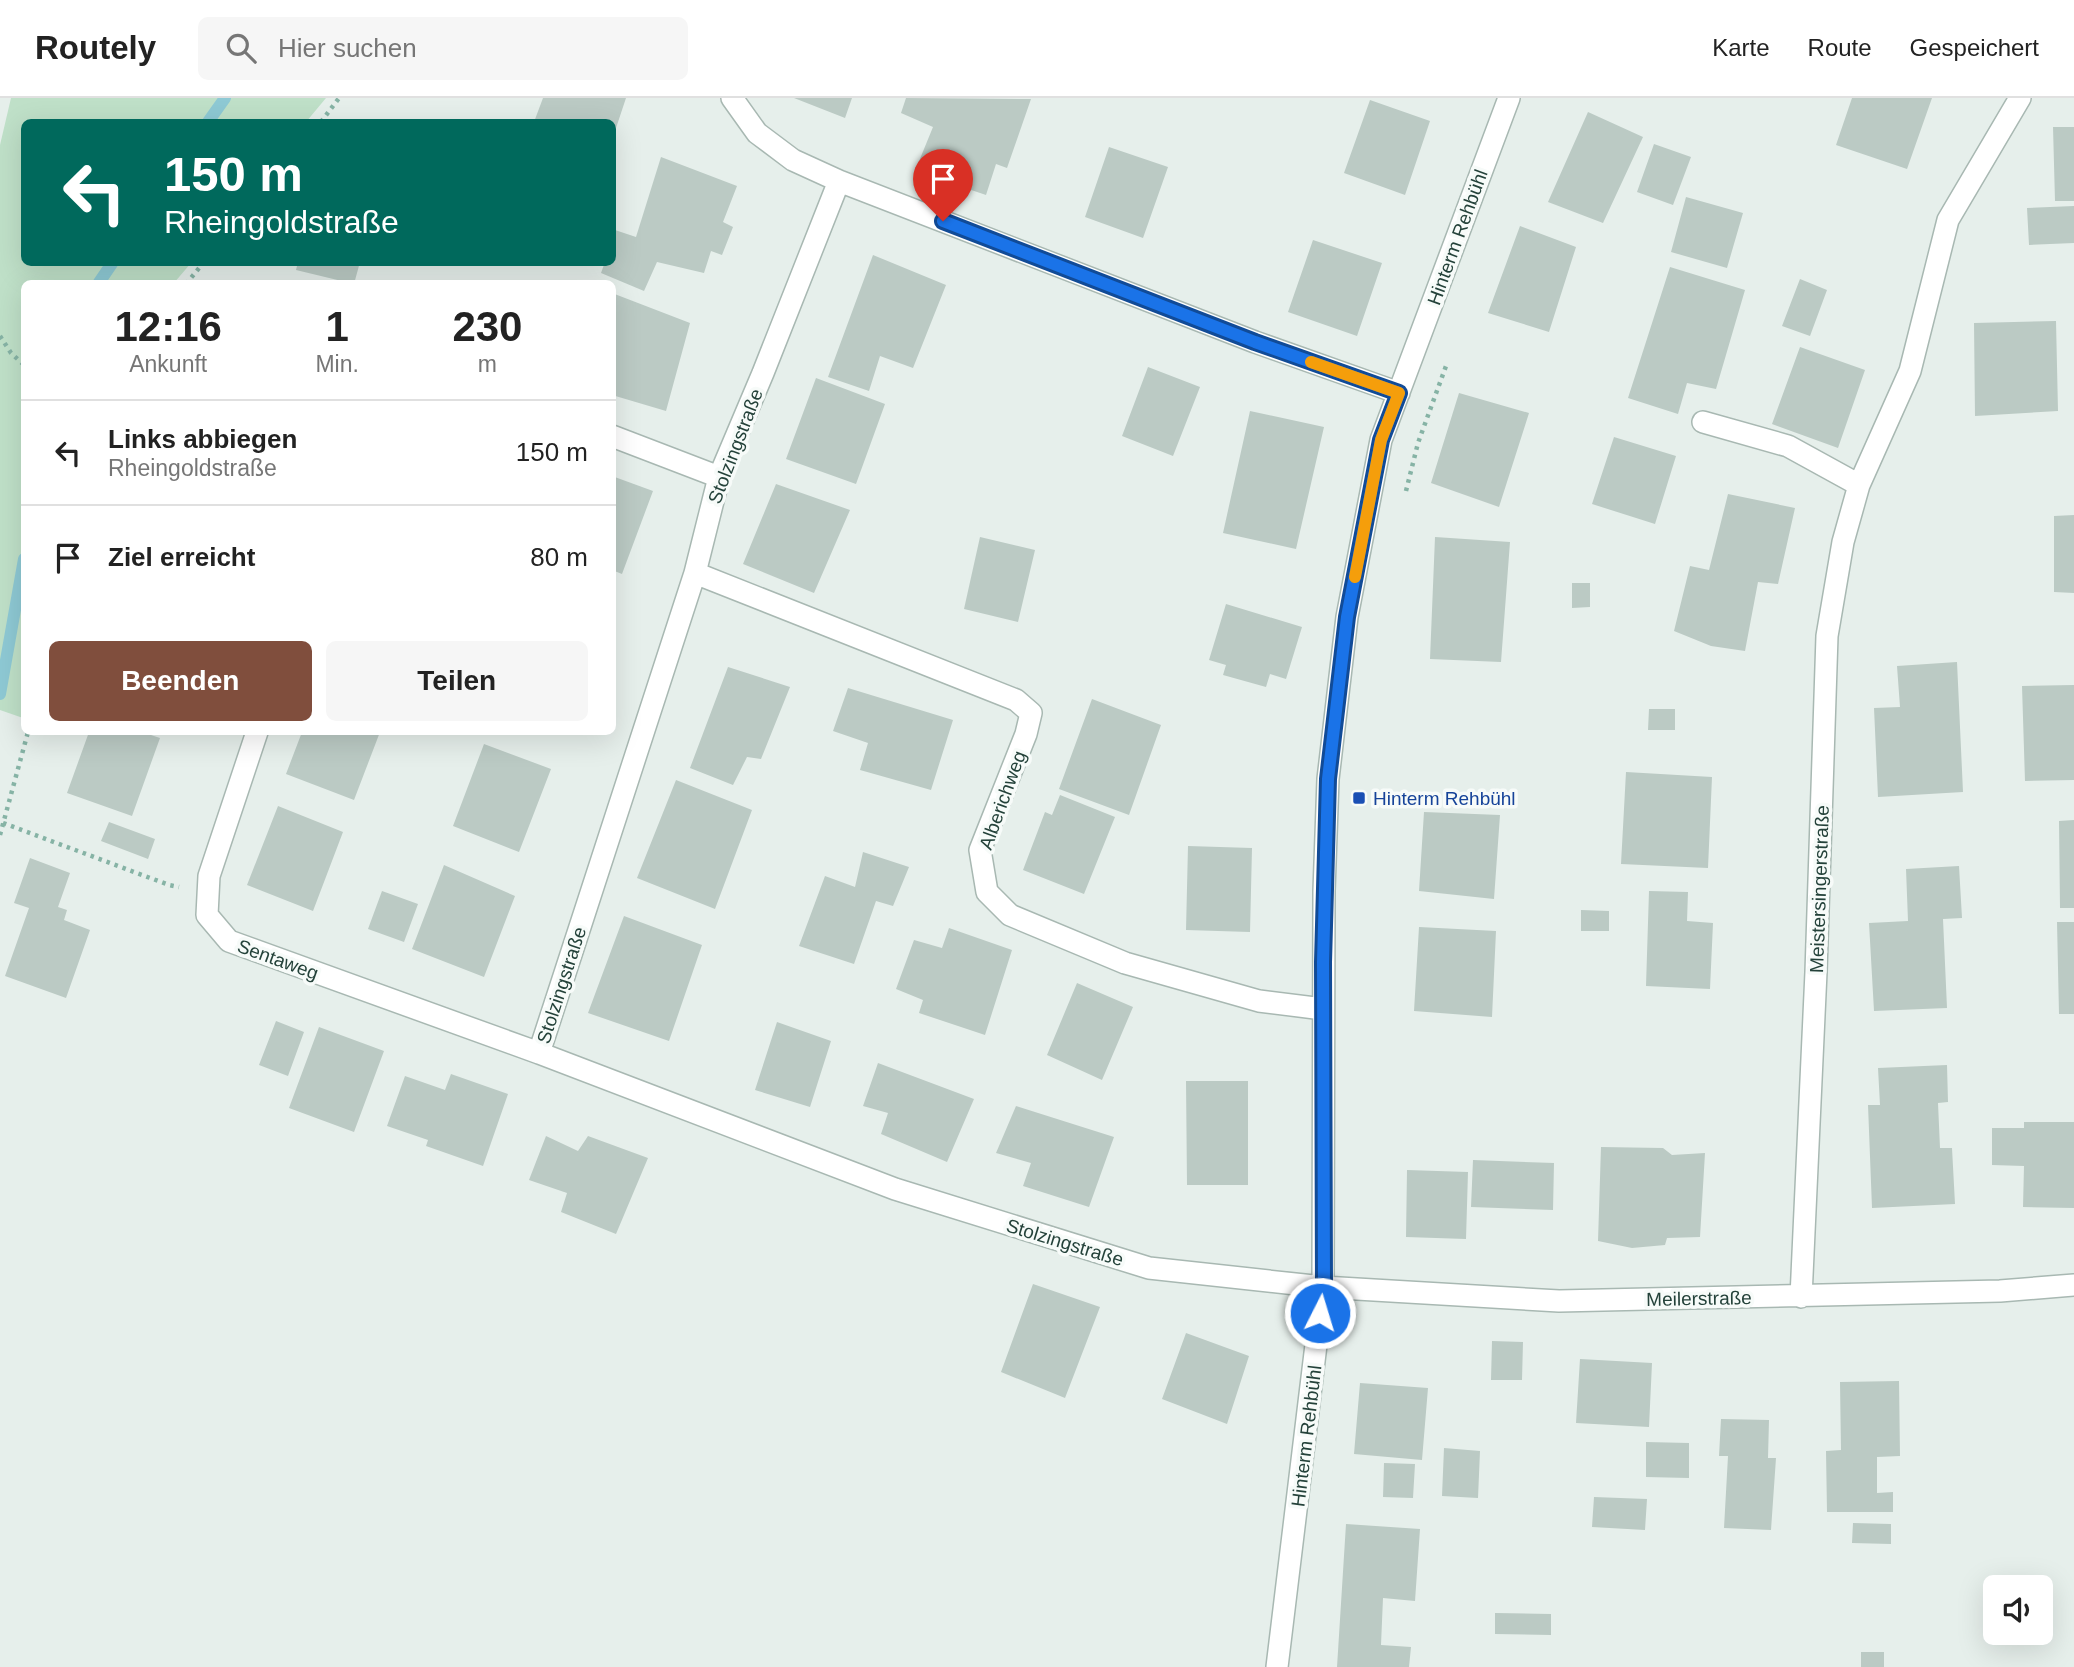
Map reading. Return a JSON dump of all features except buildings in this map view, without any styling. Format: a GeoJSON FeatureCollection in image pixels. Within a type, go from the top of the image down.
{"type":"FeatureCollection","features":[{"type":"Feature","properties":{"kind":"street"},"geometry":{"type":"LineString","coordinates":[[732,98],[757,134],[793,160],[839,181],[1255,342],[1399,393]]}},
{"type":"Feature","properties":{"kind":"street","name":"Hinterm Rehbühl"},"geometry":{"type":"LineString","coordinates":[[1277,1667],[1324,1287],[1323,1009],[1328,779],[1347,617],[1381,440],[1509,98]]}},
{"type":"Feature","properties":{"kind":"street","name":"Meistersingerstraße"},"geometry":{"type":"LineString","coordinates":[[1801,1297],[1816,972],[1827,636],[1843,542],[1858,485],[1910,371],[1948,220],[2020,98]]}},
{"type":"Feature","properties":{"kind":"street","name":"Stolzingstraße"},"geometry":{"type":"LineString","coordinates":[[839,181],[719,477],[695,573],[539,1053],[895,1189],[1149,1268],[1324,1287]]}},
{"type":"Feature","properties":{"kind":"street"},"geometry":{"type":"LineString","coordinates":[[1703,422],[1788,446],[1858,485]]}},
{"type":"Feature","properties":{"kind":"street"},"geometry":{"type":"LineString","coordinates":[[616,438],[719,477]]}},
{"type":"Feature","properties":{"kind":"street","name":"Alberichweg"},"geometry":{"type":"LineString","coordinates":[[695,573],[1016,700],[1031,713],[1026,734],[980,850],[987,892],[1010,915],[1125,963],[1259,1001],[1323,1009]]}},
{"type":"Feature","properties":{"kind":"street","name":"Sentaweg"},"geometry":{"type":"LineString","coordinates":[[256,735],[209,876],[207,915],[229,941],[539,1053]]}},
{"type":"Feature","properties":{"kind":"street","name":"Meilerstraße"},"geometry":{"type":"LineString","coordinates":[[1324,1287],[1559,1301],[2000,1291],[2074,1285]]}},
{"type":"Feature","properties":{"kind":"path"},"geometry":{"type":"LineString","coordinates":[[323,119],[338,98]]}},
{"type":"Feature","properties":{"kind":"path"},"geometry":{"type":"LineString","coordinates":[[189,280],[201,266]]}},
{"type":"Feature","properties":{"kind":"path"},"geometry":{"type":"LineString","coordinates":[[0,336],[21,362]]}},
{"type":"Feature","properties":{"kind":"path"},"geometry":{"type":"LineString","coordinates":[[1405,497],[1419,443],[1449,356]]}},
{"type":"Feature","properties":{"kind":"path"},"geometry":{"type":"LineString","coordinates":[[0,835],[27,735]]}},
{"type":"Feature","properties":{"kind":"path"},"geometry":{"type":"LineString","coordinates":[[3,823],[169,885],[208,891]]}},
{"type":"Feature","properties":{"kind":"green space"},"geometry":{"type":"Polygon","coordinates":[[[11,98],[326,98],[308,119],[21,119],[21,266],[188,266],[177,280],[21,280],[21,717],[0,710],[0,145],[11,98]]]}},
{"type":"Feature","properties":{"kind":"waterway"},"geometry":{"type":"LineString","coordinates":[[210,119],[225,98]]}},
{"type":"Feature","properties":{"kind":"waterway"},"geometry":{"type":"LineString","coordinates":[[101,280],[110,266]]}},
{"type":"Feature","properties":{"kind":"waterway"},"geometry":{"type":"LineString","coordinates":[[0,694],[21,576]]}},
{"type":"Feature","properties":{"kind":"slow traffic"},"geometry":{"type":"LineString","coordinates":[[1311,362],[1399,393],[1381,440],[1355,577]]}},
{"type":"Feature","properties":{"kind":"place","name":"Hinterm Rehbühl"},"geometry":{"type":"Point","coordinates":[1359,798]}},
{"type":"Feature","properties":{"kind":"route"},"geometry":{"type":"LineString","coordinates":[[943,221],[1255,342],[1399,393],[1381,440],[1347,617],[1328,779],[1323,962],[1324,1287],[1320,1313]]}}]}
